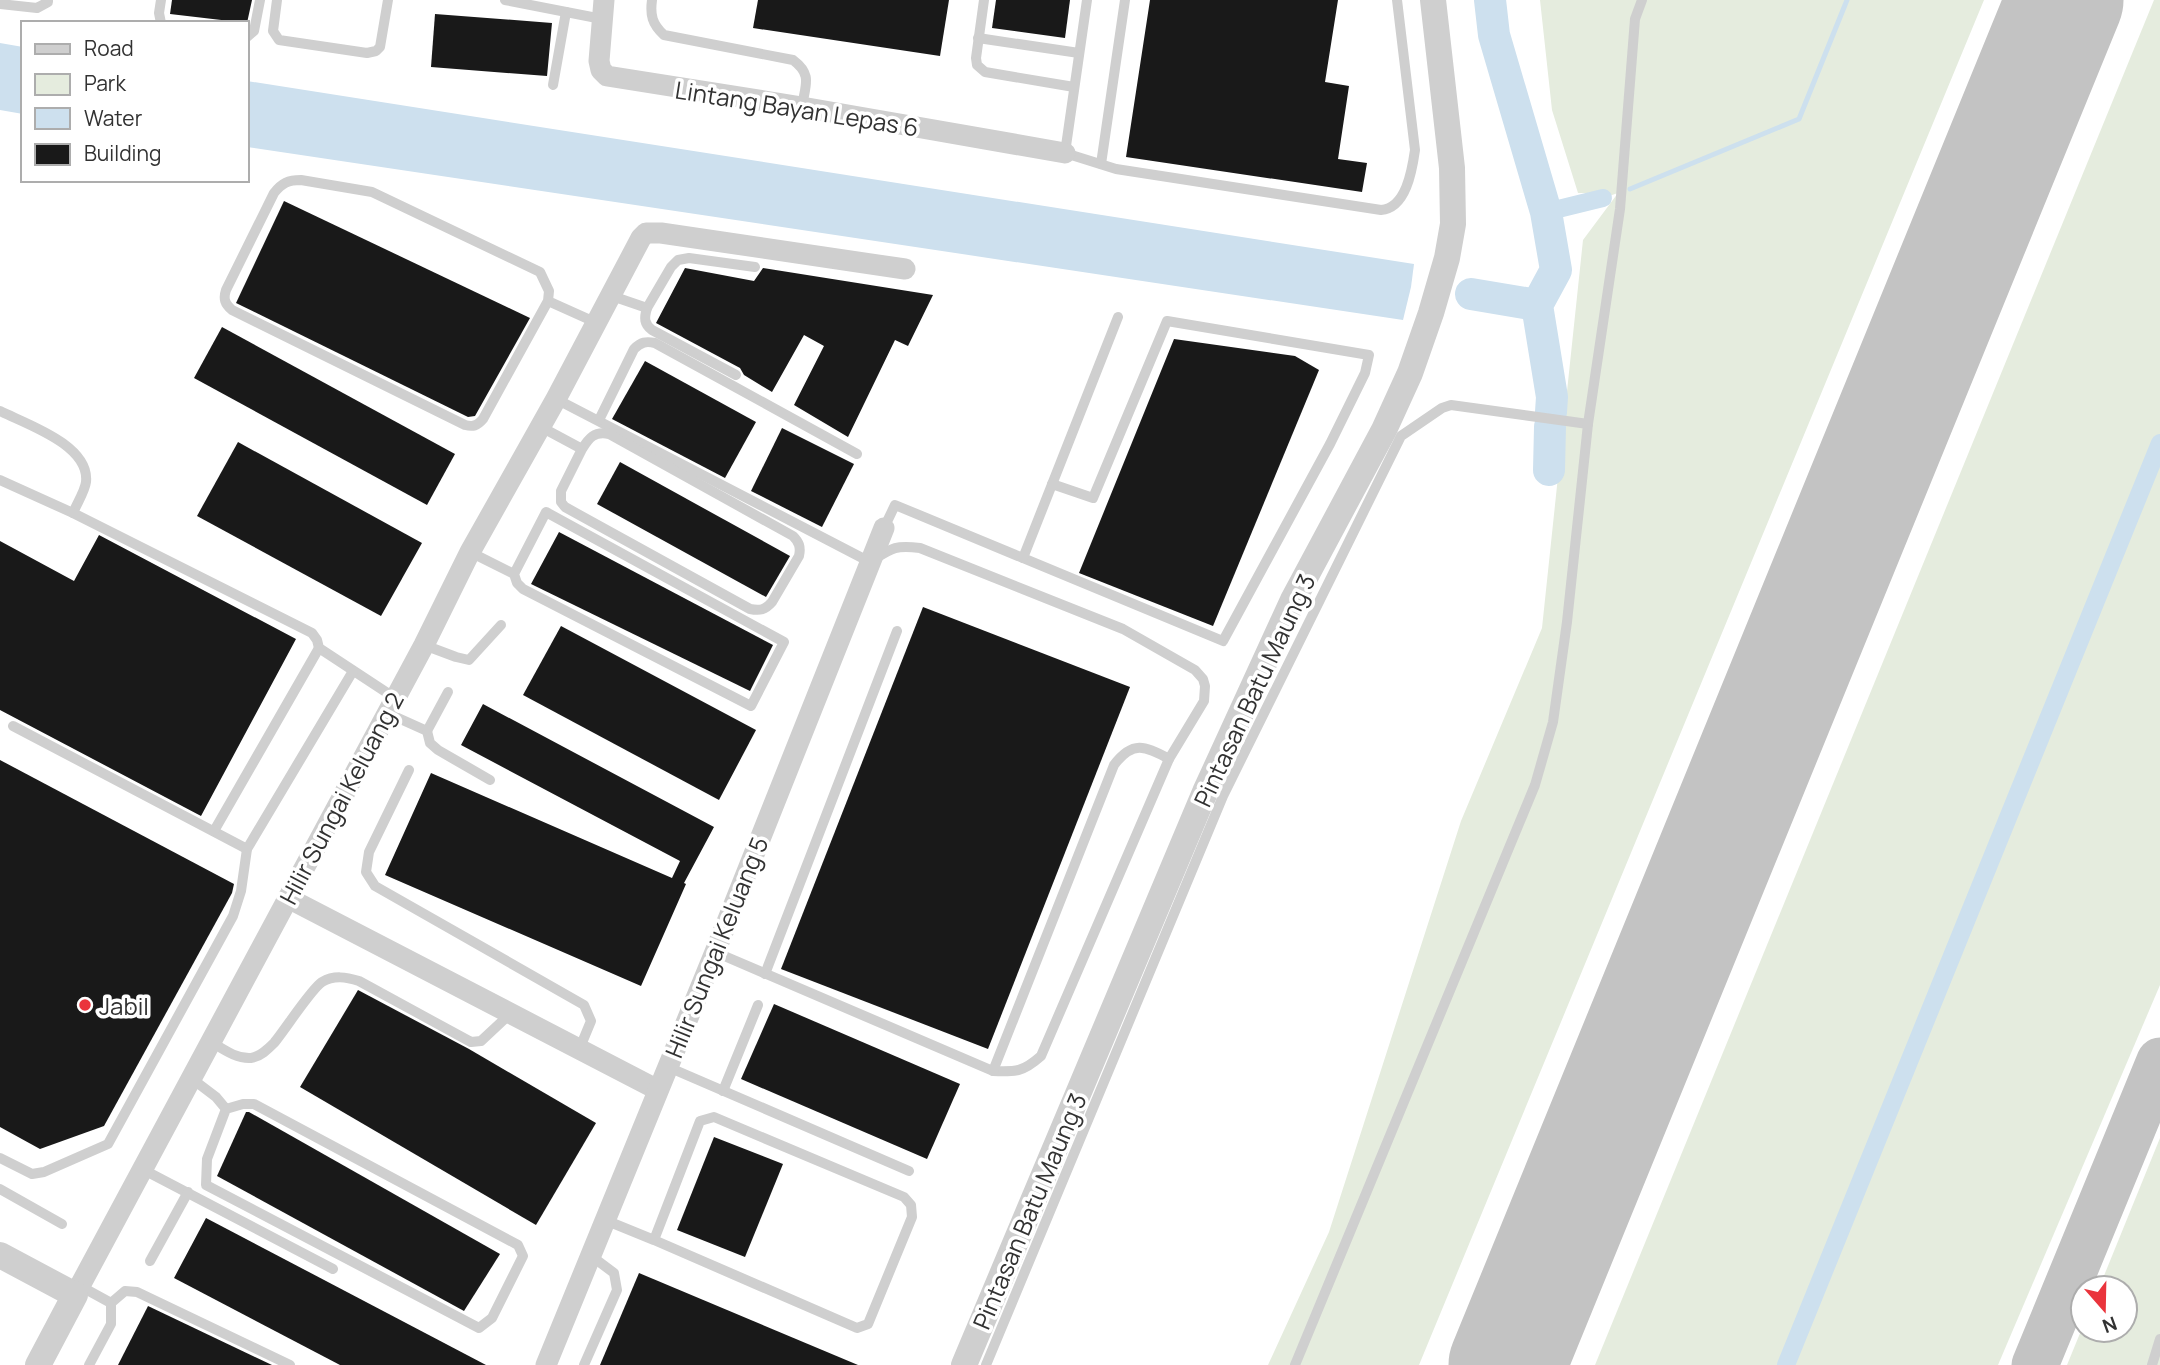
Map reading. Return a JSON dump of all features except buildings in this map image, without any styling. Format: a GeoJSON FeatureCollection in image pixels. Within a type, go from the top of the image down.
{"type":"FeatureCollection","features":[{"type":"Feature","properties":{"kind":"street","name":"Pintasan Batu Maung 3"},"geometry":{"type":"LineString","coordinates":[[964,1365],[1205,792],[1293,600],[1384,430],[1410,373],[1431,313],[1447,258],[1453,224],[1452,168],[1433,0]]}},
{"type":"Feature","properties":{"kind":"street","name":"Lintang Bayan Lepas 6"},"geometry":{"type":"LineString","coordinates":[[603,10],[599,61],[601,70],[607,76],[1065,153]]}},
{"type":"Feature","properties":{"kind":"street","name":"Hilir Sungai Keluang 2"},"geometry":{"type":"LineString","coordinates":[[38,1365],[424,645],[470,552],[541,427],[638,243],[646,233],[661,233],[905,269]]}},
{"type":"Feature","properties":{"kind":"street","name":"Hilir Sungai Keluang 5"},"geometry":{"type":"LineString","coordinates":[[545,1365],[715,952],[884,528]]}},
{"type":"Feature","properties":{"kind":"street"},"geometry":{"type":"LineString","coordinates":[[288,898],[658,1090]]}},
{"type":"Feature","properties":{"kind":"street"},"geometry":{"type":"LineString","coordinates":[[0,1255],[77,1290]]}},
{"type":"Feature","properties":{"kind":"lane"},"geometry":{"type":"LineString","coordinates":[[0,4],[37,8],[48,0]]}},
{"type":"Feature","properties":{"kind":"lane"},"geometry":{"type":"LineString","coordinates":[[161,0],[159,13],[161,21]]}},
{"type":"Feature","properties":{"kind":"lane"},"geometry":{"type":"LineString","coordinates":[[248,36],[254,31],[260,0]]}},
{"type":"Feature","properties":{"kind":"lane"},"geometry":{"type":"LineString","coordinates":[[277,0],[273,32],[279,40],[366,53],[376,51],[380,47],[388,0]]}},
{"type":"Feature","properties":{"kind":"lane"},"geometry":{"type":"LineString","coordinates":[[505,0],[566,12],[603,10]]}},
{"type":"Feature","properties":{"kind":"lane"},"geometry":{"type":"LineString","coordinates":[[652,0],[650,13],[655,27],[664,35],[793,60],[804,68],[807,75],[802,107]]}},
{"type":"Feature","properties":{"kind":"lane"},"geometry":{"type":"LineString","coordinates":[[984,0],[977,65],[985,72],[1074,87]]}},
{"type":"Feature","properties":{"kind":"lane"},"geometry":{"type":"LineString","coordinates":[[1087,0],[1065,153],[1129,171],[1368,208],[1390,209],[1400,202],[1415,150],[1397,0]]}},
{"type":"Feature","properties":{"kind":"lane"},"geometry":{"type":"LineString","coordinates":[[1101,164],[1125,0]]}},
{"type":"Feature","properties":{"kind":"lane"},"geometry":{"type":"LineString","coordinates":[[1295,1365],[1535,785],[1553,722],[1567,622],[1588,424],[1620,209],[1635,19],[1642,0]]}},
{"type":"Feature","properties":{"kind":"lane"},"geometry":{"type":"LineString","coordinates":[[553,85],[566,12]]}},
{"type":"Feature","properties":{"kind":"lane"},"geometry":{"type":"LineString","coordinates":[[978,38],[1079,53]]}},
{"type":"Feature","properties":{"kind":"lane"},"geometry":{"type":"LineString","coordinates":[[290,180],[300,180],[372,192],[540,272],[550,291],[548,301],[483,419],[478,425],[471,427],[232,310],[226,305],[224,298],[274,192],[290,180]]}},
{"type":"Feature","properties":{"kind":"lane"},"geometry":{"type":"LineString","coordinates":[[736,374],[652,330],[645,319],[647,307],[678,260],[689,258],[755,267]]}},
{"type":"Feature","properties":{"kind":"lane"},"geometry":{"type":"LineString","coordinates":[[612,296],[647,307]]}},
{"type":"Feature","properties":{"kind":"lane"},"geometry":{"type":"LineString","coordinates":[[548,301],[597,323]]}},
{"type":"Feature","properties":{"kind":"lane"},"geometry":{"type":"LineString","coordinates":[[1023,558],[1118,317]]}},
{"type":"Feature","properties":{"kind":"lane"},"geometry":{"type":"LineString","coordinates":[[884,528],[894,505],[1223,641],[1329,444],[1365,373],[1369,355],[1167,321],[1093,498],[1052,484]]}},
{"type":"Feature","properties":{"kind":"lane"},"geometry":{"type":"LineString","coordinates":[[599,420],[634,349],[648,341],[857,454]]}},
{"type":"Feature","properties":{"kind":"lane"},"geometry":{"type":"LineString","coordinates":[[556,399],[870,562],[891,548],[920,548],[1123,629],[1195,670],[1203,679],[1204,701],[1169,759],[1041,1056],[1028,1068],[1016,1072],[993,1071],[715,952]]}},
{"type":"Feature","properties":{"kind":"lane"},"geometry":{"type":"LineString","coordinates":[[986,1365],[1223,796],[1401,436],[1451,405],[1588,424]]}},
{"type":"Feature","properties":{"kind":"lane"},"geometry":{"type":"LineString","coordinates":[[0,411],[62,441],[83,463],[86,482],[73,513]]}},
{"type":"Feature","properties":{"kind":"lane"},"geometry":{"type":"LineString","coordinates":[[541,427],[582,449]]}},
{"type":"Feature","properties":{"kind":"lane"},"geometry":{"type":"LineString","coordinates":[[601,432],[609,435],[793,536],[798,541],[799,556],[772,602],[758,611],[750,609],[565,507],[561,502],[561,491],[582,449],[593,435],[601,432]]}},
{"type":"Feature","properties":{"kind":"lane"},"geometry":{"type":"LineString","coordinates":[[0,480],[73,513],[312,633],[319,648],[353,671],[391,706],[427,731],[430,743],[438,750],[490,780]]}},
{"type":"Feature","properties":{"kind":"lane"},"geometry":{"type":"LineString","coordinates":[[470,552],[514,574],[523,589],[751,706],[785,642],[546,512],[514,574]]}},
{"type":"Feature","properties":{"kind":"lane"},"geometry":{"type":"LineString","coordinates":[[424,645],[469,660],[502,625]]}},
{"type":"Feature","properties":{"kind":"lane"},"geometry":{"type":"LineString","coordinates":[[765,974],[897,631]]}},
{"type":"Feature","properties":{"kind":"lane"},"geometry":{"type":"LineString","coordinates":[[214,831],[319,648]]}},
{"type":"Feature","properties":{"kind":"lane"},"geometry":{"type":"LineString","coordinates":[[0,1158],[32,1174],[44,1172],[108,1144],[233,916],[241,891],[247,849],[353,671]]}},
{"type":"Feature","properties":{"kind":"lane"},"geometry":{"type":"LineString","coordinates":[[427,731],[448,692]]}},
{"type":"Feature","properties":{"kind":"lane"},"geometry":{"type":"LineString","coordinates":[[13,726],[247,849]]}},
{"type":"Feature","properties":{"kind":"lane"},"geometry":{"type":"LineString","coordinates":[[993,1071],[1114,765],[1122,754],[1137,747],[1152,749],[1169,759]]}},
{"type":"Feature","properties":{"kind":"lane"},"geometry":{"type":"LineString","coordinates":[[409,770],[369,852],[366,872],[375,886],[584,1005],[591,1021],[579,1050]]}},
{"type":"Feature","properties":{"kind":"lane"},"geometry":{"type":"LineString","coordinates":[[211,1042],[235,1056],[258,1056],[275,1042],[320,983],[334,978],[346,977],[359,981],[471,1042],[481,1041],[510,1014]]}},
{"type":"Feature","properties":{"kind":"lane"},"geometry":{"type":"LineString","coordinates":[[723,1091],[758,1005]]}},
{"type":"Feature","properties":{"kind":"lane"},"geometry":{"type":"LineString","coordinates":[[668,1067],[909,1171]]}},
{"type":"Feature","properties":{"kind":"lane"},"geometry":{"type":"LineString","coordinates":[[191,1078],[216,1097],[226,1109]]}},
{"type":"Feature","properties":{"kind":"lane"},"geometry":{"type":"LineString","coordinates":[[254,1104],[518,1245],[523,1256],[492,1318],[478,1328],[206,1185],[206,1159],[226,1109],[254,1104]]}},
{"type":"Feature","properties":{"kind":"lane"},"geometry":{"type":"LineString","coordinates":[[605,1220],[857,1328],[868,1324],[912,1217],[911,1205],[904,1197],[713,1117],[700,1121],[654,1240]]}},
{"type":"Feature","properties":{"kind":"lane"},"geometry":{"type":"LineString","coordinates":[[142,1169],[333,1269]]}},
{"type":"Feature","properties":{"kind":"lane"},"geometry":{"type":"LineString","coordinates":[[0,1189],[62,1224]]}},
{"type":"Feature","properties":{"kind":"lane"},"geometry":{"type":"LineString","coordinates":[[150,1261],[188,1192]]}},
{"type":"Feature","properties":{"kind":"lane"},"geometry":{"type":"LineString","coordinates":[[584,1365],[617,1290],[614,1273],[590,1255]]}},
{"type":"Feature","properties":{"kind":"lane"},"geometry":{"type":"LineString","coordinates":[[77,1290],[111,1303]]}},
{"type":"Feature","properties":{"kind":"lane"},"geometry":{"type":"LineString","coordinates":[[89,1365],[111,1324],[111,1303],[125,1291],[137,1292],[290,1365]]}},
{"type":"Feature","properties":{"kind":"lane"},"geometry":{"type":"LineString","coordinates":[[2152,1365],[2160,1339]]}},
{"type":"Feature","properties":{"kind":"green space"},"geometry":{"type":"Polygon","coordinates":[[[1540,0],[1984,0],[1419,1365],[1268,1365],[1329,1232],[1461,821],[1542,628],[1583,240],[1618,193],[1603,198],[1592,193],[1578,193],[1552,110],[1540,0]]]}},
{"type":"Feature","properties":{"kind":"green space"},"geometry":{"type":"Polygon","coordinates":[[[2154,0],[2160,0],[2160,985],[1998,1365],[1595,1365],[2154,0]]]}},
{"type":"Feature","properties":{"kind":"green space"},"geometry":{"type":"Polygon","coordinates":[[[2160,1138],[2160,1365],[2067,1365],[2076,1344],[2139,1344],[2139,1274],[2105,1274],[2160,1138]]]}},
{"type":"Feature","properties":{"kind":"water"},"geometry":{"type":"Polygon","coordinates":[[[0,43],[21,47],[21,114],[0,110],[0,43]]]}},
{"type":"Feature","properties":{"kind":"water"},"geometry":{"type":"Polygon","coordinates":[[[248,81],[1414,264],[1403,320],[248,147],[248,81]]]}},
{"type":"Feature","properties":{"kind":"waterway"},"geometry":{"type":"LineString","coordinates":[[1490,0],[1494,35],[1546,212],[1556,270],[1537,305],[1552,397],[1551,412]]}},
{"type":"Feature","properties":{"kind":"waterway"},"geometry":{"type":"LineString","coordinates":[[1630,189],[1799,119],[1847,0]]}},
{"type":"Feature","properties":{"kind":"waterway"},"geometry":{"type":"LineString","coordinates":[[1546,212],[1603,198]]}},
{"type":"Feature","properties":{"kind":"waterway"},"geometry":{"type":"LineString","coordinates":[[1471,294],[1537,305]]}},
{"type":"Feature","properties":{"kind":"waterway"},"geometry":{"type":"LineString","coordinates":[[1549,470],[1550,427]]}},
{"type":"Feature","properties":{"kind":"waterway"},"geometry":{"type":"LineString","coordinates":[[1786,1365],[2160,443]]}},
{"type":"Feature","properties":{"kind":"taxiway"},"geometry":{"type":"LineString","coordinates":[[2035,1365],[2160,1061]]}},
{"type":"Feature","properties":{"kind":"runway"},"geometry":{"type":"LineString","coordinates":[[1507,1365],[2065,0]]}},
{"type":"Feature","properties":{"kind":"place","name":"Jabil"},"geometry":{"type":"Point","coordinates":[85,1005]}}]}
